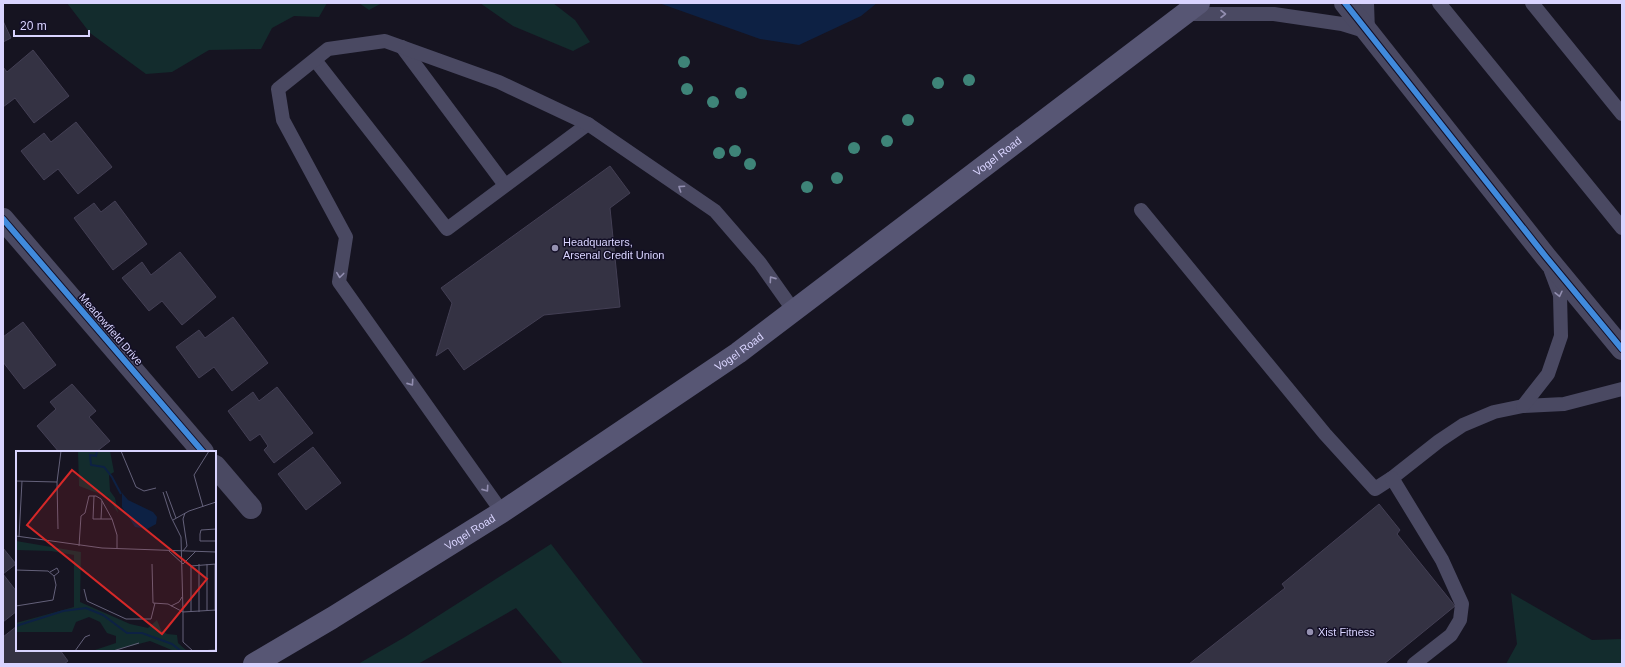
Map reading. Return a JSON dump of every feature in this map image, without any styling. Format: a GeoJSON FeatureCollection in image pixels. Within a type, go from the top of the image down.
{"type":"FeatureCollection","features":[{"type":"Feature","properties":{"kind":"main road","name":"Vogel Road"},"geometry":{"type":"LineString","coordinates":[[254,664],[338,614],[502,512],[682,392],[794,311],[1192,9]]}},
{"type":"Feature","properties":{"kind":"street"},"geometry":{"type":"LineString","coordinates":[[1345,3],[1546,257],[1622,349]]}},
{"type":"Feature","properties":{"kind":"street","name":"Meadowfield Drive"},"geometry":{"type":"LineString","coordinates":[[3,219],[202,451]]}},
{"type":"Feature","properties":{"kind":"street"},"geometry":{"type":"LineString","coordinates":[[216,467],[251,508]]}},
{"type":"Feature","properties":{"kind":"lane"},"geometry":{"type":"LineString","coordinates":[[1192,9],[1274,14],[1342,24],[1368,32],[1367,3]]}},
{"type":"Feature","properties":{"kind":"lane"},"geometry":{"type":"LineString","coordinates":[[1439,3],[1622,228]]}},
{"type":"Feature","properties":{"kind":"lane"},"geometry":{"type":"LineString","coordinates":[[1532,3],[1622,114]]}},
{"type":"Feature","properties":{"kind":"lane"},"geometry":{"type":"LineString","coordinates":[[502,512],[339,282],[346,237],[283,120],[278,89],[328,49],[385,41],[499,82],[588,124],[715,211],[760,263],[794,311]]}},
{"type":"Feature","properties":{"kind":"lane"},"geometry":{"type":"LineString","coordinates":[[402,47],[505,185]]}},
{"type":"Feature","properties":{"kind":"lane"},"geometry":{"type":"LineString","coordinates":[[315,60],[447,229],[588,124]]}},
{"type":"Feature","properties":{"kind":"lane"},"geometry":{"type":"LineString","coordinates":[[1141,210],[1325,434],[1374,489],[1392,478],[1439,441],[1463,425],[1494,412],[1523,406],[1564,404],[1622,389]]}},
{"type":"Feature","properties":{"kind":"lane"},"geometry":{"type":"LineString","coordinates":[[1523,406],[1548,374],[1561,336],[1560,295],[1546,257]]}},
{"type":"Feature","properties":{"kind":"lane"},"geometry":{"type":"LineString","coordinates":[[1392,478],[1442,560],[1462,604],[1460,620],[1451,635],[1414,664]]}},
{"type":"Feature","properties":{"kind":"green space"},"geometry":{"type":"Polygon","coordinates":[[[67,3],[327,3],[319,17],[294,16],[272,28],[261,49],[209,50],[172,72],[146,74],[90,33],[67,3]]]}},
{"type":"Feature","properties":{"kind":"green space"},"geometry":{"type":"Polygon","coordinates":[[[359,3],[382,3],[369,10],[359,3]]]}},
{"type":"Feature","properties":{"kind":"green space"},"geometry":{"type":"Polygon","coordinates":[[[480,3],[553,3],[575,20],[590,42],[573,51],[513,26],[480,3]]]}},
{"type":"Feature","properties":{"kind":"green space"},"geometry":{"type":"Polygon","coordinates":[[[551,544],[644,664],[563,664],[516,608],[418,664],[358,664],[405,637],[551,544]]]}},
{"type":"Feature","properties":{"kind":"green space"},"geometry":{"type":"Polygon","coordinates":[[[1511,593],[1592,640],[1622,639],[1622,664],[1506,664],[1517,644],[1511,593]]]}},
{"type":"Feature","properties":{"kind":"water"},"geometry":{"type":"Polygon","coordinates":[[[659,3],[877,3],[861,16],[799,45],[760,39],[659,3]]]}},
{"type":"Feature","properties":{"kind":"building"},"geometry":{"type":"Polygon","coordinates":[[[3,21],[11,38],[3,42],[3,21]]]}},
{"type":"Feature","properties":{"kind":"building"},"geometry":{"type":"Polygon","coordinates":[[[33,50],[69,96],[34,123],[15,98],[3,107],[3,67],[7,72],[33,50]]]}},
{"type":"Feature","properties":{"kind":"building"},"geometry":{"type":"Polygon","coordinates":[[[76,122],[112,167],[78,194],[58,169],[44,180],[21,151],[44,133],[51,142],[76,122]]]}},
{"type":"Feature","properties":{"kind":"building","name":"Headquarters, Arsenal Credit Union"},"geometry":{"type":"Polygon","coordinates":[[[610,166],[630,193],[610,208],[620,307],[544,315],[464,370],[448,348],[436,356],[452,303],[441,288],[610,166]]]}},
{"type":"Feature","properties":{"kind":"building"},"geometry":{"type":"Polygon","coordinates":[[[115,201],[147,244],[113,270],[74,218],[94,203],[101,212],[115,201]]]}},
{"type":"Feature","properties":{"kind":"building"},"geometry":{"type":"Polygon","coordinates":[[[180,252],[216,297],[182,325],[162,301],[149,311],[122,278],[142,262],[151,275],[180,252]]]}},
{"type":"Feature","properties":{"kind":"building"},"geometry":{"type":"Polygon","coordinates":[[[233,317],[268,363],[232,391],[214,367],[199,378],[176,347],[199,330],[205,338],[233,317]]]}},
{"type":"Feature","properties":{"kind":"building"},"geometry":{"type":"Polygon","coordinates":[[[23,322],[56,365],[24,389],[3,362],[3,337],[23,322]]]}},
{"type":"Feature","properties":{"kind":"building"},"geometry":{"type":"Polygon","coordinates":[[[72,384],[96,411],[89,417],[110,441],[97,451],[58,451],[37,426],[56,409],[50,402],[72,384]]]}},
{"type":"Feature","properties":{"kind":"building"},"geometry":{"type":"Polygon","coordinates":[[[277,387],[313,433],[274,463],[264,450],[268,446],[260,434],[250,441],[228,411],[253,392],[259,401],[277,387]]]}},
{"type":"Feature","properties":{"kind":"building"},"geometry":{"type":"Polygon","coordinates":[[[313,447],[341,483],[306,510],[278,474],[313,447]]]}},
{"type":"Feature","properties":{"kind":"building"},"geometry":{"type":"Polygon","coordinates":[[[1379,504],[1400,530],[1397,534],[1455,606],[1384,664],[1189,664],[1285,588],[1282,584],[1379,504]]]}},
{"type":"Feature","properties":{"kind":"building"},"geometry":{"type":"Polygon","coordinates":[[[3,548],[16,564],[3,574],[3,548]]]}},
{"type":"Feature","properties":{"kind":"building"},"geometry":{"type":"Polygon","coordinates":[[[3,574],[16,591],[16,612],[3,622],[3,574]]]}},
{"type":"Feature","properties":{"kind":"building"},"geometry":{"type":"Polygon","coordinates":[[[16,627],[16,651],[61,651],[68,661],[64,664],[3,664],[3,637],[16,627]]]}},
{"type":"Feature","properties":{"kind":"cycle path"},"geometry":{"type":"LineString","coordinates":[[1345,3],[1546,257],[1622,349]]}},
{"type":"Feature","properties":{"kind":"cycle path"},"geometry":{"type":"LineString","coordinates":[[3,219],[202,451]]}},
{"type":"Feature","properties":{"kind":"place","name":"Headquarters, Arsenal Credit Union"},"geometry":{"type":"Point","coordinates":[555,248]}},
{"type":"Feature","properties":{"kind":"place","name":"Xist Fitness"},"geometry":{"type":"Point","coordinates":[1310,632]}}]}
